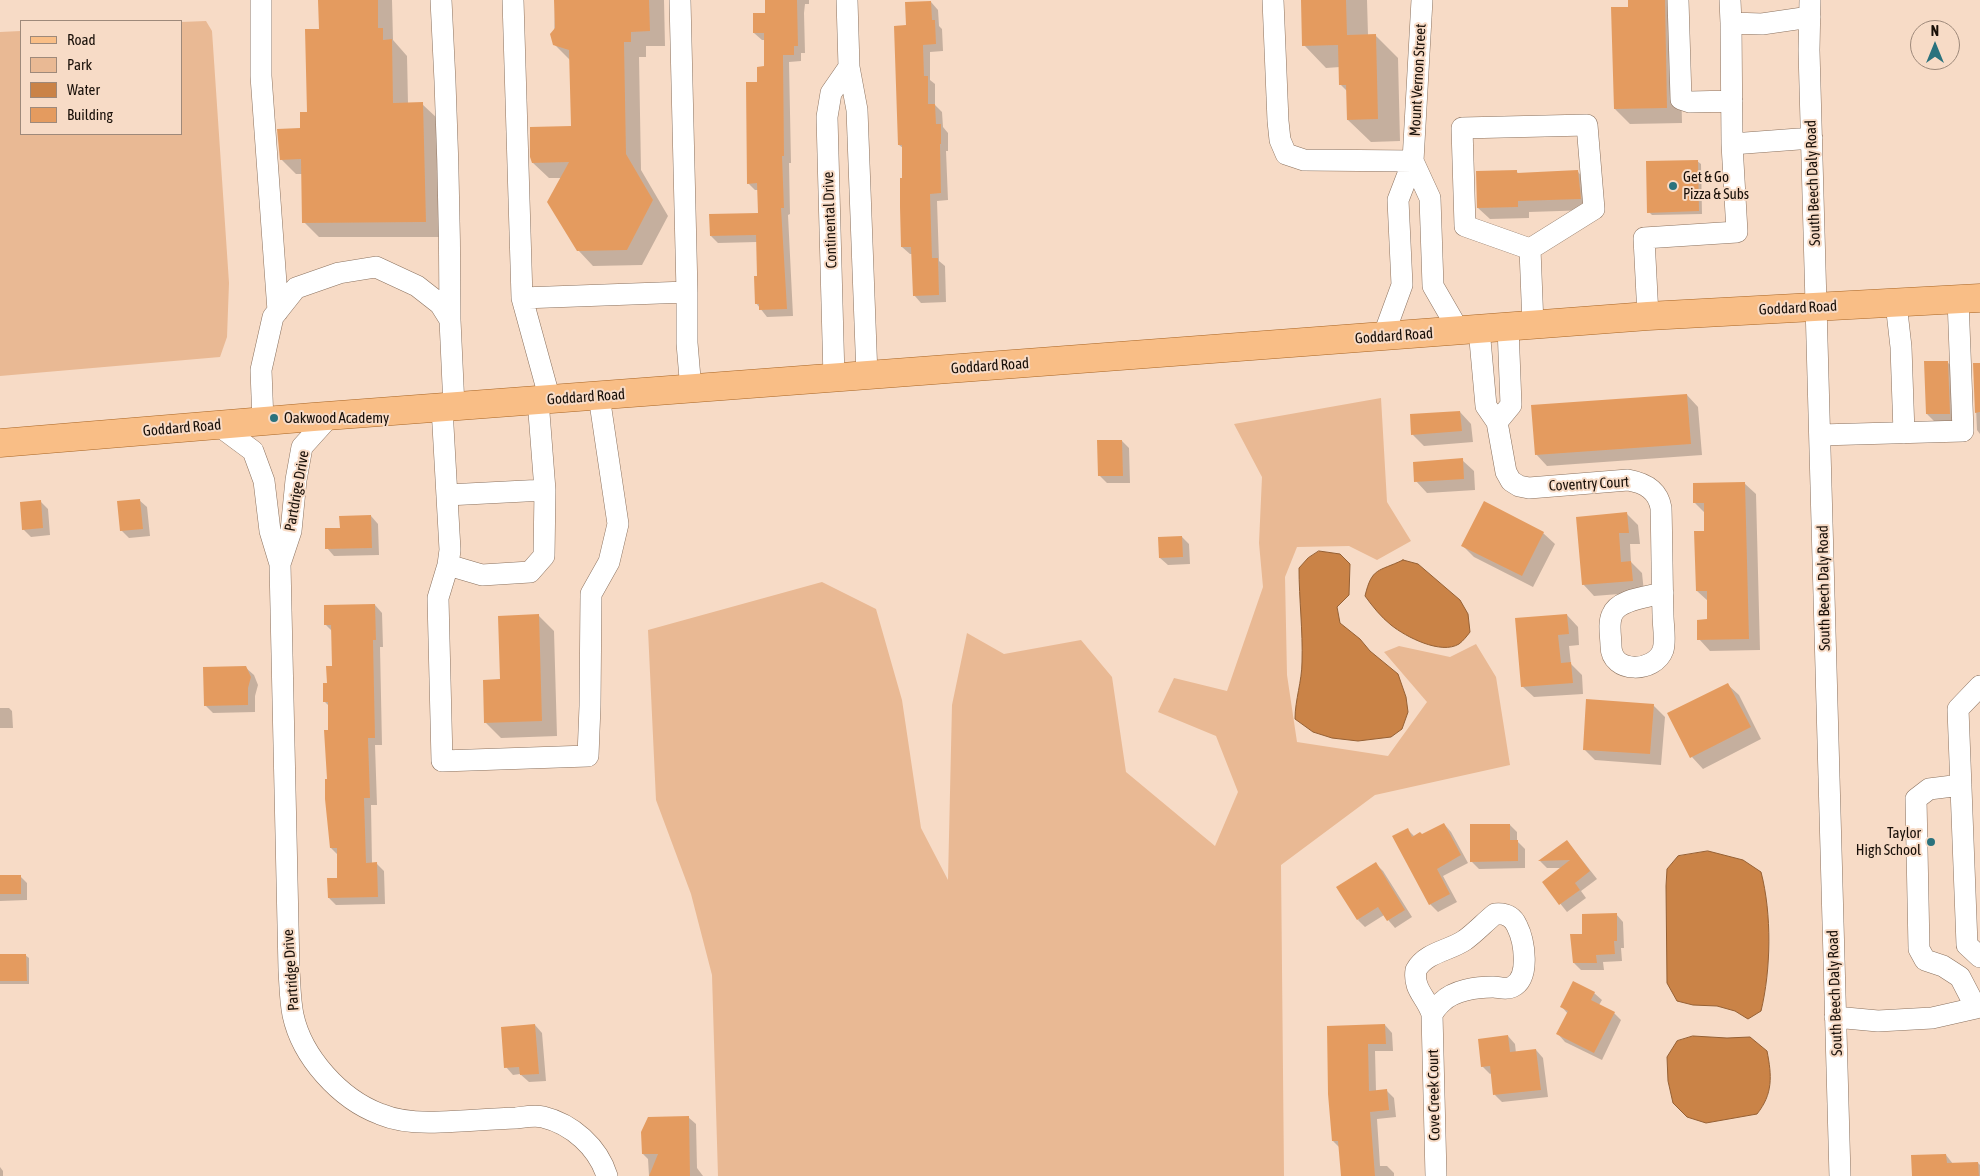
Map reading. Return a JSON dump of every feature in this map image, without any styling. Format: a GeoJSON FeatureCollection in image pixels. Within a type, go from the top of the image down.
{"type":"FeatureCollection","features":[{"type":"Feature","properties":{"kind":"main road","name":"Goddard Road"},"geometry":{"type":"LineString","coordinates":[[0,443],[330,416],[1648,316],[1969,299]]}},
{"type":"Feature","properties":{"kind":"street"},"geometry":{"type":"LineString","coordinates":[[262,0],[261,76],[278,311]]}},
{"type":"Feature","properties":{"kind":"street"},"geometry":{"type":"LineString","coordinates":[[441,0],[448,118],[450,233],[447,495],[450,550],[448,565],[438,598],[442,761],[588,756],[592,594],[610,562],[618,524],[599,396]]}},
{"type":"Feature","properties":{"kind":"street"},"geometry":{"type":"LineString","coordinates":[[448,565],[482,575],[530,572],[544,556],[544,400],[522,298],[513,0]]}},
{"type":"Feature","properties":{"kind":"street"},"geometry":{"type":"LineString","coordinates":[[680,0],[687,343],[691,390]]}},
{"type":"Feature","properties":{"kind":"street","name":"Continental Drive"},"geometry":{"type":"LineString","coordinates":[[847,0],[849,67],[857,110],[867,376]]}},
{"type":"Feature","properties":{"kind":"street"},"geometry":{"type":"LineString","coordinates":[[1273,0],[1278,121],[1280,140],[1286,154],[1304,160],[1413,160]]}},
{"type":"Feature","properties":{"kind":"street","name":"Mount Vernon Street"},"geometry":{"type":"LineString","coordinates":[[1383,337],[1402,285],[1398,200],[1413,160],[1422,0]]}},
{"type":"Feature","properties":{"kind":"street"},"geometry":{"type":"LineString","coordinates":[[1678,0],[1681,99],[1690,102],[1732,101]]}},
{"type":"Feature","properties":{"kind":"street"},"geometry":{"type":"LineString","coordinates":[[1648,316],[1644,238],[1737,232],[1732,144],[1730,0]]}},
{"type":"Feature","properties":{"kind":"street"},"geometry":{"type":"LineString","coordinates":[[1731,23],[1762,24],[1810,8]]}},
{"type":"Feature","properties":{"kind":"street","name":"South Beech Daly Road"},"geometry":{"type":"LineString","coordinates":[[1810,8],[1816,307],[1840,1176]]}},
{"type":"Feature","properties":{"kind":"street","name":"Continental Drive"},"geometry":{"type":"LineString","coordinates":[[834,378],[827,117],[831,93],[849,67]]}},
{"type":"Feature","properties":{"kind":"street"},"geometry":{"type":"LineString","coordinates":[[1587,125],[1594,209],[1530,249],[1465,226],[1462,128],[1587,125]]}},
{"type":"Feature","properties":{"kind":"street"},"geometry":{"type":"LineString","coordinates":[[1732,144],[1812,138]]}},
{"type":"Feature","properties":{"kind":"street","name":"Mount Vernon Street"},"geometry":{"type":"LineString","coordinates":[[1413,160],[1430,198],[1433,286],[1469,330]]}},
{"type":"Feature","properties":{"kind":"street"},"geometry":{"type":"LineString","coordinates":[[1497,422],[1510,405],[1530,249]]}},
{"type":"Feature","properties":{"kind":"street"},"geometry":{"type":"LineString","coordinates":[[263,422],[261,370],[273,317],[296,288],[338,273],[376,268],[417,286],[440,304],[450,320]]}},
{"type":"Feature","properties":{"kind":"street"},"geometry":{"type":"LineString","coordinates":[[522,298],[687,292]]}},
{"type":"Feature","properties":{"kind":"street"},"geometry":{"type":"LineString","coordinates":[[1820,435],[1963,431],[1969,299]]}},
{"type":"Feature","properties":{"kind":"street"},"geometry":{"type":"LineString","coordinates":[[1896,303],[1901,347],[1904,433]]}},
{"type":"Feature","properties":{"kind":"street","name":"Coventry Court"},"geometry":{"type":"LineString","coordinates":[[1469,330],[1486,406],[1497,422],[1506,472],[1512,481],[1519,486],[1529,488],[1628,480],[1644,484],[1650,488],[1660,502],[1661,508],[1663,593]]}},
{"type":"Feature","properties":{"kind":"street","name":"Partdrige Drive"},"geometry":{"type":"LineString","coordinates":[[280,564],[291,531],[296,480],[302,447],[330,416]]}},
{"type":"Feature","properties":{"kind":"street","name":"Partdrige Drive"},"geometry":{"type":"LineString","coordinates":[[218,425],[253,451],[264,481],[270,531],[280,564]]}},
{"type":"Feature","properties":{"kind":"street"},"geometry":{"type":"LineString","coordinates":[[447,495],[545,490]]}},
{"type":"Feature","properties":{"kind":"street","name":"Partridge Drive"},"geometry":{"type":"LineString","coordinates":[[280,564],[289,970],[293,1016],[305,1045],[312,1058],[342,1090],[359,1104],[380,1114],[405,1121],[440,1122],[541,1116],[559,1123],[578,1134],[590,1145],[599,1158],[607,1176]]}},
{"type":"Feature","properties":{"kind":"street"},"geometry":{"type":"LineString","coordinates":[[1980,686],[1958,709],[1967,945],[1980,958]]}},
{"type":"Feature","properties":{"kind":"street"},"geometry":{"type":"LineString","coordinates":[[1835,1017],[1878,1021],[1932,1018],[1978,1007],[1960,977],[1944,966],[1924,960],[1919,948],[1916,799],[1929,789],[1961,786]]}},
{"type":"Feature","properties":{"kind":"street","name":"Cove Creek Court"},"geometry":{"type":"LineString","coordinates":[[1432,1014],[1442,1001],[1456,994],[1473,989],[1508,988],[1514,986],[1519,981],[1525,958],[1523,942],[1514,920],[1509,915],[1495,914],[1465,940],[1450,949],[1426,958],[1416,970],[1416,985],[1428,1003],[1432,1014],[1436,1176]]}},
{"type":"Feature","properties":{"kind":"green space"},"geometry":{"type":"Polygon","coordinates":[[[206,21],[212,31],[229,283],[227,337],[220,357],[0,376],[0,32],[20,31],[20,135],[182,135],[182,22],[206,21]]]}},
{"type":"Feature","properties":{"kind":"green space"},"geometry":{"type":"Polygon","coordinates":[[[1381,398],[1387,502],[1411,541],[1377,560],[1349,546],[1297,547],[1285,577],[1287,675],[1297,742],[1388,756],[1427,702],[1384,652],[1399,646],[1450,657],[1476,644],[1496,677],[1510,765],[1375,795],[1281,865],[1284,1176],[718,1176],[712,975],[691,894],[656,800],[648,630],[822,582],[876,609],[902,700],[921,828],[948,880],[952,705],[967,633],[1004,654],[1081,640],[1112,677],[1126,772],[1215,846],[1238,792],[1216,736],[1158,712],[1174,678],[1227,691],[1263,587],[1259,543],[1262,477],[1234,424],[1381,398]]]}},
{"type":"Feature","properties":{"kind":"water"},"geometry":{"type":"Polygon","coordinates":[[[1319,551],[1340,554],[1350,564],[1349,595],[1337,607],[1340,623],[1398,674],[1406,697],[1408,712],[1402,729],[1391,737],[1358,741],[1332,738],[1313,732],[1295,719],[1302,662],[1299,568],[1308,558],[1319,551]]]}},
{"type":"Feature","properties":{"kind":"water"},"geometry":{"type":"Polygon","coordinates":[[[1403,560],[1418,564],[1460,600],[1468,614],[1470,632],[1459,644],[1452,647],[1434,646],[1414,639],[1387,622],[1365,596],[1370,580],[1377,572],[1403,560]]]}},
{"type":"Feature","properties":{"kind":"water"},"geometry":{"type":"Polygon","coordinates":[[[1708,851],[1743,860],[1761,872],[1765,888],[1769,942],[1767,978],[1761,1011],[1748,1019],[1735,1011],[1717,1006],[1693,1005],[1677,1001],[1667,983],[1667,869],[1678,856],[1708,851]]]}},
{"type":"Feature","properties":{"kind":"water"},"geometry":{"type":"Polygon","coordinates":[[[1693,1036],[1750,1037],[1767,1051],[1770,1069],[1769,1092],[1757,1114],[1706,1123],[1687,1117],[1673,1103],[1668,1081],[1667,1057],[1677,1041],[1693,1036]]]}},
{"type":"Feature","properties":{"kind":"building"},"geometry":{"type":"Polygon","coordinates":[[[318,0],[378,0],[378,28],[383,28],[383,40],[392,39],[393,103],[423,102],[426,222],[302,223],[301,159],[280,160],[277,129],[300,128],[300,112],[307,112],[305,29],[319,29],[318,0]]]}},
{"type":"Feature","properties":{"kind":"building"},"geometry":{"type":"Polygon","coordinates":[[[554,0],[649,0],[650,31],[631,32],[631,42],[624,42],[626,154],[653,200],[627,250],[577,251],[547,202],[569,162],[532,163],[530,157],[530,127],[571,126],[569,50],[553,45],[550,34],[555,28],[554,0]]]}},
{"type":"Feature","properties":{"kind":"building"},"geometry":{"type":"Polygon","coordinates":[[[765,0],[797,0],[798,46],[794,46],[794,55],[783,55],[784,156],[782,156],[784,208],[781,208],[787,309],[759,310],[759,304],[755,304],[754,276],[757,276],[756,235],[710,236],[709,214],[758,213],[757,183],[747,184],[746,82],[757,82],[757,67],[764,66],[764,33],[753,33],[753,13],[765,13],[765,0]]]}},
{"type":"Feature","properties":{"kind":"building"},"geometry":{"type":"Polygon","coordinates":[[[1301,0],[1346,0],[1347,35],[1376,34],[1378,119],[1347,120],[1346,85],[1339,85],[1338,45],[1302,46],[1301,0]]]}},
{"type":"Feature","properties":{"kind":"building"},"geometry":{"type":"Polygon","coordinates":[[[1628,0],[1665,0],[1667,108],[1614,109],[1611,7],[1628,7],[1628,0]]]}},
{"type":"Feature","properties":{"kind":"building"},"geometry":{"type":"Polygon","coordinates":[[[931,1],[932,20],[935,20],[936,44],[923,45],[924,76],[928,76],[928,104],[935,104],[936,124],[941,124],[941,193],[930,194],[932,258],[938,258],[939,295],[913,296],[911,247],[901,247],[900,178],[902,178],[902,145],[898,145],[894,26],[906,25],[905,2],[931,1]]]}},
{"type":"Feature","properties":{"kind":"building","name":"Get & Go Pizza & Subs"},"geometry":{"type":"Polygon","coordinates":[[[1698,160],[1699,211],[1647,213],[1646,161],[1698,160]]]}},
{"type":"Feature","properties":{"kind":"building"},"geometry":{"type":"Polygon","coordinates":[[[1517,170],[1517,173],[1578,170],[1581,199],[1518,201],[1518,207],[1477,208],[1476,171],[1517,170]]]}},
{"type":"Feature","properties":{"kind":"building"},"geometry":{"type":"Polygon","coordinates":[[[1924,361],[1948,361],[1950,414],[1926,414],[1924,361]]]}},
{"type":"Feature","properties":{"kind":"building"},"geometry":{"type":"Polygon","coordinates":[[[1973,363],[1980,363],[1980,412],[1975,413],[1973,363]]]}},
{"type":"Feature","properties":{"kind":"building"},"geometry":{"type":"Polygon","coordinates":[[[1687,394],[1691,444],[1535,455],[1531,405],[1687,394]]]}},
{"type":"Feature","properties":{"kind":"building"},"geometry":{"type":"Polygon","coordinates":[[[1460,411],[1462,431],[1411,435],[1410,414],[1460,411]]]}},
{"type":"Feature","properties":{"kind":"building"},"geometry":{"type":"Polygon","coordinates":[[[1097,440],[1122,440],[1123,476],[1098,476],[1097,440]]]}},
{"type":"Feature","properties":{"kind":"building"},"geometry":{"type":"Polygon","coordinates":[[[1463,458],[1464,479],[1414,482],[1413,462],[1463,458]]]}},
{"type":"Feature","properties":{"kind":"building"},"geometry":{"type":"Polygon","coordinates":[[[1745,482],[1749,639],[1697,640],[1697,620],[1707,619],[1707,591],[1696,591],[1694,531],[1704,531],[1704,503],[1693,503],[1693,483],[1745,482]]]}},
{"type":"Feature","properties":{"kind":"building"},"geometry":{"type":"Polygon","coordinates":[[[140,499],[143,529],[120,531],[117,501],[140,499]]]}},
{"type":"Feature","properties":{"kind":"building"},"geometry":{"type":"Polygon","coordinates":[[[41,500],[43,528],[22,530],[20,502],[41,500]]]}},
{"type":"Feature","properties":{"kind":"building"},"geometry":{"type":"Polygon","coordinates":[[[1484,501],[1544,532],[1522,576],[1461,546],[1484,501]]]}},
{"type":"Feature","properties":{"kind":"building"},"geometry":{"type":"Polygon","coordinates":[[[1627,512],[1629,533],[1619,533],[1621,562],[1631,561],[1633,581],[1582,585],[1576,517],[1627,512]]]}},
{"type":"Feature","properties":{"kind":"building"},"geometry":{"type":"Polygon","coordinates":[[[371,515],[372,548],[325,549],[325,528],[340,528],[339,516],[371,515]]]}},
{"type":"Feature","properties":{"kind":"building"},"geometry":{"type":"Polygon","coordinates":[[[1182,536],[1183,557],[1159,558],[1158,537],[1182,536]]]}},
{"type":"Feature","properties":{"kind":"building"},"geometry":{"type":"Polygon","coordinates":[[[375,604],[376,640],[373,640],[375,738],[368,738],[370,798],[364,798],[366,863],[377,862],[378,897],[328,898],[327,878],[337,878],[337,848],[330,848],[325,799],[325,779],[327,779],[324,730],[328,730],[328,702],[323,702],[323,683],[327,683],[326,666],[332,666],[331,625],[324,625],[324,605],[375,604]]]}},
{"type":"Feature","properties":{"kind":"building"},"geometry":{"type":"Polygon","coordinates":[[[539,614],[542,721],[484,723],[483,680],[500,679],[498,616],[539,614]]]}},
{"type":"Feature","properties":{"kind":"building"},"geometry":{"type":"Polygon","coordinates":[[[1567,614],[1569,634],[1558,635],[1561,663],[1571,662],[1573,683],[1521,687],[1515,618],[1567,614]]]}},
{"type":"Feature","properties":{"kind":"building"},"geometry":{"type":"Polygon","coordinates":[[[246,666],[251,677],[248,688],[248,705],[204,706],[203,667],[246,666]]]}},
{"type":"Feature","properties":{"kind":"building"},"geometry":{"type":"Polygon","coordinates":[[[1728,683],[1751,727],[1690,758],[1667,713],[1728,683]]]}},
{"type":"Feature","properties":{"kind":"building"},"geometry":{"type":"Polygon","coordinates":[[[1586,699],[1654,704],[1650,754],[1583,750],[1586,699]]]}},
{"type":"Feature","properties":{"kind":"building"},"geometry":{"type":"Polygon","coordinates":[[[1444,823],[1461,855],[1437,869],[1450,894],[1429,905],[1392,836],[1408,828],[1412,837],[1444,823]]]}},
{"type":"Feature","properties":{"kind":"building"},"geometry":{"type":"Polygon","coordinates":[[[1470,824],[1510,824],[1510,840],[1518,840],[1518,861],[1470,862],[1470,824]]]}},
{"type":"Feature","properties":{"kind":"building"},"geometry":{"type":"Polygon","coordinates":[[[1567,840],[1590,871],[1575,883],[1580,890],[1559,905],[1542,882],[1570,860],[1538,861],[1567,840]]]}},
{"type":"Feature","properties":{"kind":"building"},"geometry":{"type":"Polygon","coordinates":[[[1376,862],[1405,910],[1387,921],[1378,907],[1357,920],[1336,887],[1376,862]]]}},
{"type":"Feature","properties":{"kind":"building"},"geometry":{"type":"Polygon","coordinates":[[[0,875],[21,875],[21,894],[0,894],[0,875]]]}},
{"type":"Feature","properties":{"kind":"building"},"geometry":{"type":"Polygon","coordinates":[[[1617,913],[1617,941],[1614,941],[1615,954],[1596,955],[1597,963],[1573,963],[1570,934],[1582,934],[1582,914],[1617,913]]]}},
{"type":"Feature","properties":{"kind":"building"},"geometry":{"type":"Polygon","coordinates":[[[0,954],[26,954],[27,981],[0,981],[0,954]]]}},
{"type":"Feature","properties":{"kind":"building"},"geometry":{"type":"Polygon","coordinates":[[[1573,981],[1595,992],[1591,1000],[1615,1012],[1594,1053],[1556,1034],[1568,1011],[1560,1007],[1573,981]]]}},
{"type":"Feature","properties":{"kind":"building"},"geometry":{"type":"Polygon","coordinates":[[[535,1024],[539,1074],[520,1075],[519,1067],[504,1068],[501,1027],[535,1024]]]}},
{"type":"Feature","properties":{"kind":"building"},"geometry":{"type":"Polygon","coordinates":[[[1385,1024],[1386,1044],[1368,1044],[1369,1091],[1387,1089],[1389,1110],[1370,1112],[1375,1176],[1341,1176],[1338,1141],[1332,1141],[1328,1094],[1327,1026],[1385,1024]]]}},
{"type":"Feature","properties":{"kind":"building"},"geometry":{"type":"Polygon","coordinates":[[[1508,1035],[1510,1052],[1536,1049],[1541,1090],[1493,1095],[1490,1066],[1481,1067],[1478,1039],[1508,1035]]]}},
{"type":"Feature","properties":{"kind":"building"},"geometry":{"type":"Polygon","coordinates":[[[689,1116],[690,1176],[649,1176],[658,1154],[642,1154],[641,1132],[648,1117],[689,1116]]]}},
{"type":"Feature","properties":{"kind":"building"},"geometry":{"type":"Polygon","coordinates":[[[1946,1154],[1947,1163],[1978,1162],[1979,1176],[1912,1176],[1911,1155],[1946,1154]]]}},
{"type":"Feature","properties":{"kind":"place","name":"Get & Go Pizza & Subs"},"geometry":{"type":"Point","coordinates":[1673,186]}},
{"type":"Feature","properties":{"kind":"place","name":"Oakwood Academy"},"geometry":{"type":"Point","coordinates":[274,418]}},
{"type":"Feature","properties":{"kind":"place","name":"Taylor High School"},"geometry":{"type":"Point","coordinates":[1931,842]}}]}
